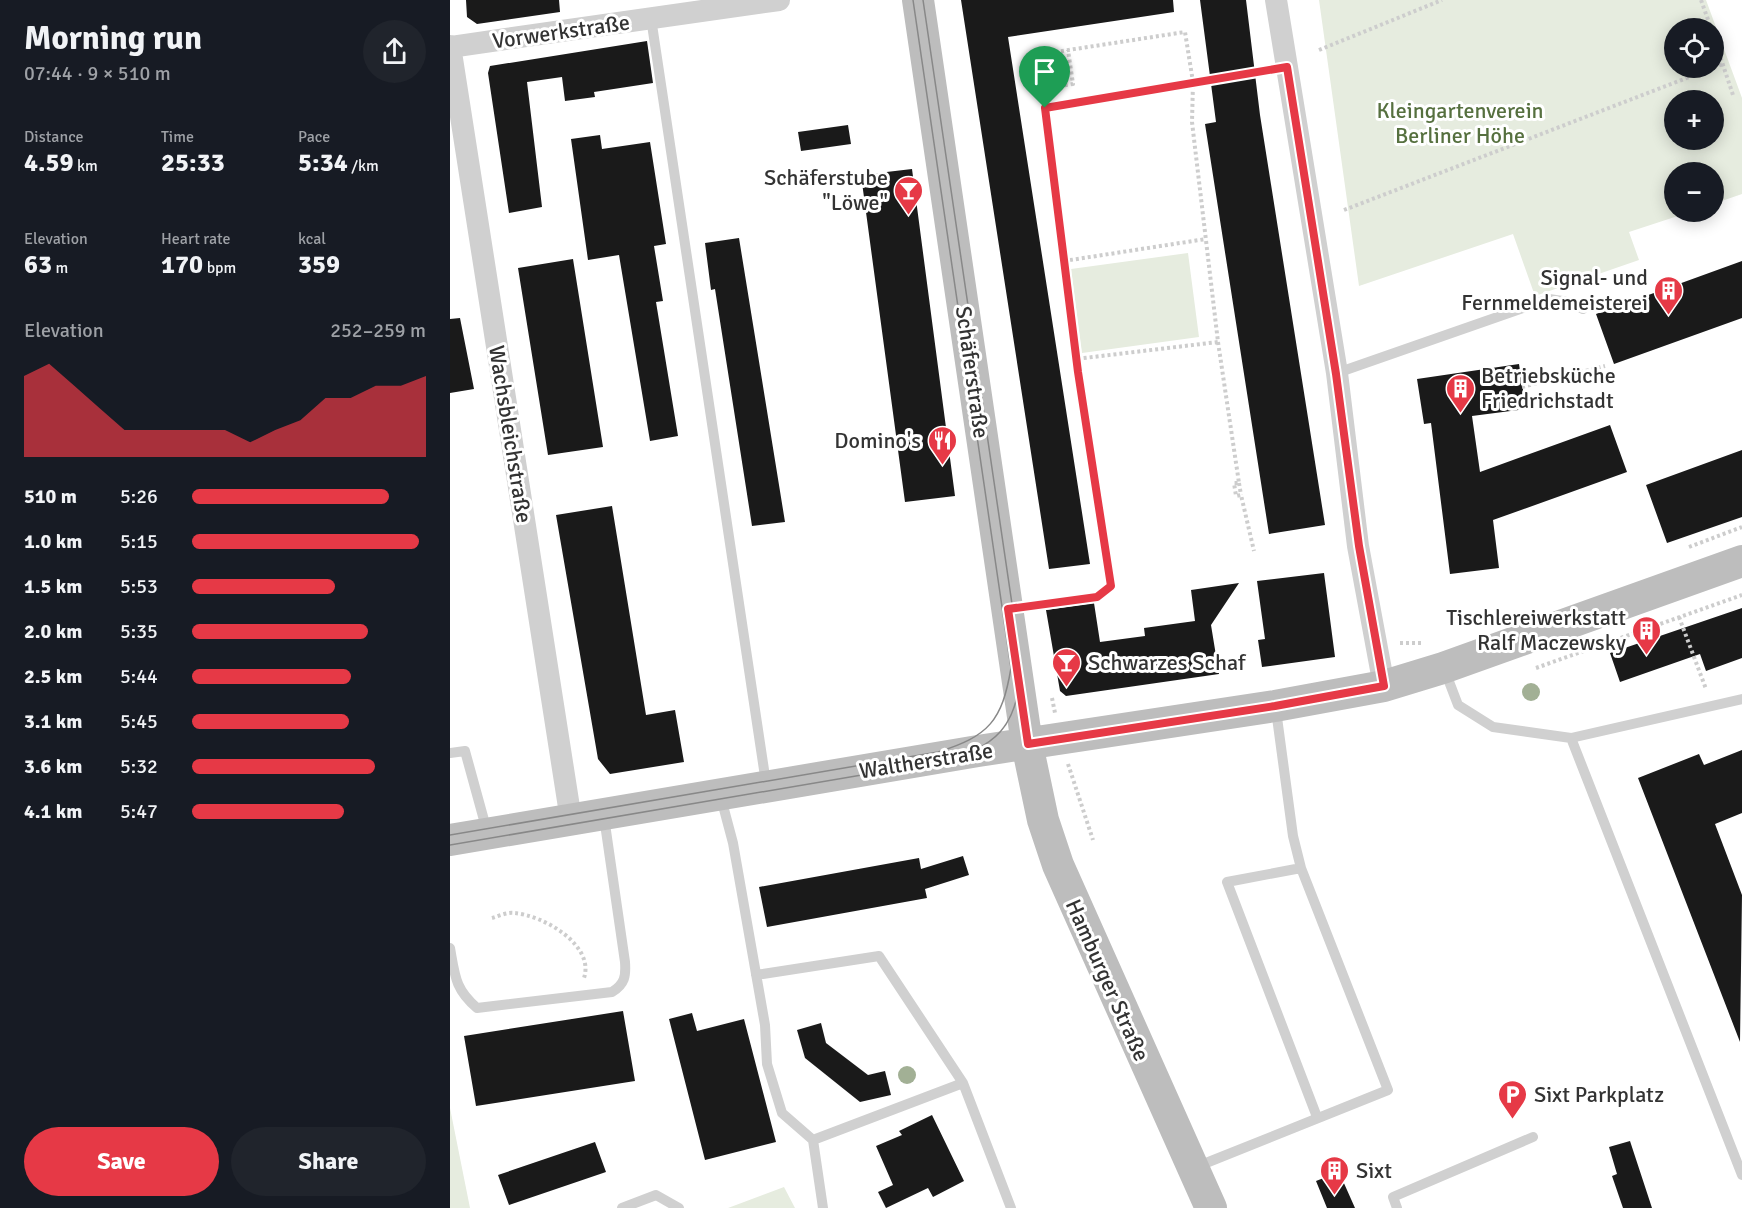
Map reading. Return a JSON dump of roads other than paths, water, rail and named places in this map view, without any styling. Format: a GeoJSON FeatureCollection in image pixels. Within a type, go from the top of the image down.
{"type":"FeatureCollection","features":[{"type":"Feature","properties":{"kind":"main road","name":"Schäferstraße"},"geometry":{"type":"LineString","coordinates":[[918,0],[1028,744]]}},
{"type":"Feature","properties":{"kind":"main road","name":"Waltherstraße"},"geometry":{"type":"LineString","coordinates":[[450,840],[1028,744],[1275,706],[1384,686],[1443,668],[1742,561]]}},
{"type":"Feature","properties":{"kind":"main road","name":"Hamburger Straße"},"geometry":{"type":"LineString","coordinates":[[1028,744],[1043,820],[1058,865],[1212,1208]]}},
{"type":"Feature","properties":{"kind":"street","name":"Vorwerkstraße"},"geometry":{"type":"LineString","coordinates":[[450,47],[779,0]]}},
{"type":"Feature","properties":{"kind":"street"},"geometry":{"type":"LineString","coordinates":[[1276,0],[1336,374],[1359,546],[1384,686]]}},
{"type":"Feature","properties":{"kind":"street","name":"Wachsbleichstraße"},"geometry":{"type":"LineString","coordinates":[[450,47],[571,820]]}},
{"type":"Feature","properties":{"kind":"lane"},"geometry":{"type":"LineString","coordinates":[[651,18],[767,787]]}},
{"type":"Feature","properties":{"kind":"lane"},"geometry":{"type":"LineString","coordinates":[[1336,374],[1549,299],[1569,302],[1583,309]]}},
{"type":"Feature","properties":{"kind":"lane"},"geometry":{"type":"LineString","coordinates":[[1443,668],[1458,705],[1493,727],[1571,738],[1742,699]]}},
{"type":"Feature","properties":{"kind":"lane"},"geometry":{"type":"LineString","coordinates":[[1193,1168],[1388,1090],[1301,867],[1293,836],[1275,706]]}},
{"type":"Feature","properties":{"kind":"lane"},"geometry":{"type":"LineString","coordinates":[[1571,738],[1742,1175]]}},
{"type":"Feature","properties":{"kind":"lane"},"geometry":{"type":"LineString","coordinates":[[450,753],[465,751],[487,834]]}},
{"type":"Feature","properties":{"kind":"lane"},"geometry":{"type":"LineString","coordinates":[[720,795],[733,843],[765,1025],[766,1065],[782,1113],[813,1140],[823,1208]]}},
{"type":"Feature","properties":{"kind":"lane"},"geometry":{"type":"LineString","coordinates":[[450,948],[456,985],[465,998],[477,1008],[612,992],[621,987],[626,976],[603,814]]}},
{"type":"Feature","properties":{"kind":"lane"},"geometry":{"type":"LineString","coordinates":[[1301,867],[1227,882],[1317,1117]]}},
{"type":"Feature","properties":{"kind":"lane"},"geometry":{"type":"LineString","coordinates":[[756,975],[879,956],[963,1083],[1011,1208]]}},
{"type":"Feature","properties":{"kind":"lane"},"geometry":{"type":"LineString","coordinates":[[813,1140],[963,1083]]}},
{"type":"Feature","properties":{"kind":"lane"},"geometry":{"type":"LineString","coordinates":[[1397,1208],[1393,1197],[1533,1137]]}},
{"type":"Feature","properties":{"kind":"lane"},"geometry":{"type":"LineString","coordinates":[[622,1208],[656,1195],[679,1208]]}},
{"type":"Feature","properties":{"kind":"tram line"},"geometry":{"type":"LineString","coordinates":[[450,835],[938,752],[970,740],[990,724],[997,714],[1003,701],[1011,668],[913,0]]}},
{"type":"Feature","properties":{"kind":"tram line"},"geometry":{"type":"LineString","coordinates":[[450,845],[938,762],[958,757],[989,742],[1009,719],[1015,704],[1021,665],[923,0]]}},
{"type":"Feature","properties":{"kind":"place","name":"Schäferstube \"Löwe\""},"geometry":{"type":"Point","coordinates":[909,216]}},
{"type":"Feature","properties":{"kind":"place","name":"Signal- und Fernmeldemeisterei"},"geometry":{"type":"Point","coordinates":[1669,316]}},
{"type":"Feature","properties":{"kind":"place","name":"Betriebsküche Friedrichstadt"},"geometry":{"type":"Point","coordinates":[1460,414]}},
{"type":"Feature","properties":{"kind":"place","name":"Domino's"},"geometry":{"type":"Point","coordinates":[942,466]}},
{"type":"Feature","properties":{"kind":"place","name":"Tischlereiwerkstatt Ralf Maczewsky"},"geometry":{"type":"Point","coordinates":[1647,656]}},
{"type":"Feature","properties":{"kind":"place","name":"Schwarzes Schaf"},"geometry":{"type":"Point","coordinates":[1067,688]}},
{"type":"Feature","properties":{"kind":"place","name":"Sixt Parkplatz"},"geometry":{"type":"Point","coordinates":[1513,1120]}},
{"type":"Feature","properties":{"kind":"place","name":"Sixt"},"geometry":{"type":"Point","coordinates":[1335,1196]}},
{"type":"Feature","properties":{"kind":"park label","name":"Kleingartenverein Berliner Höhe"},"geometry":{"type":"Point","coordinates":[1460,122]}}]}
